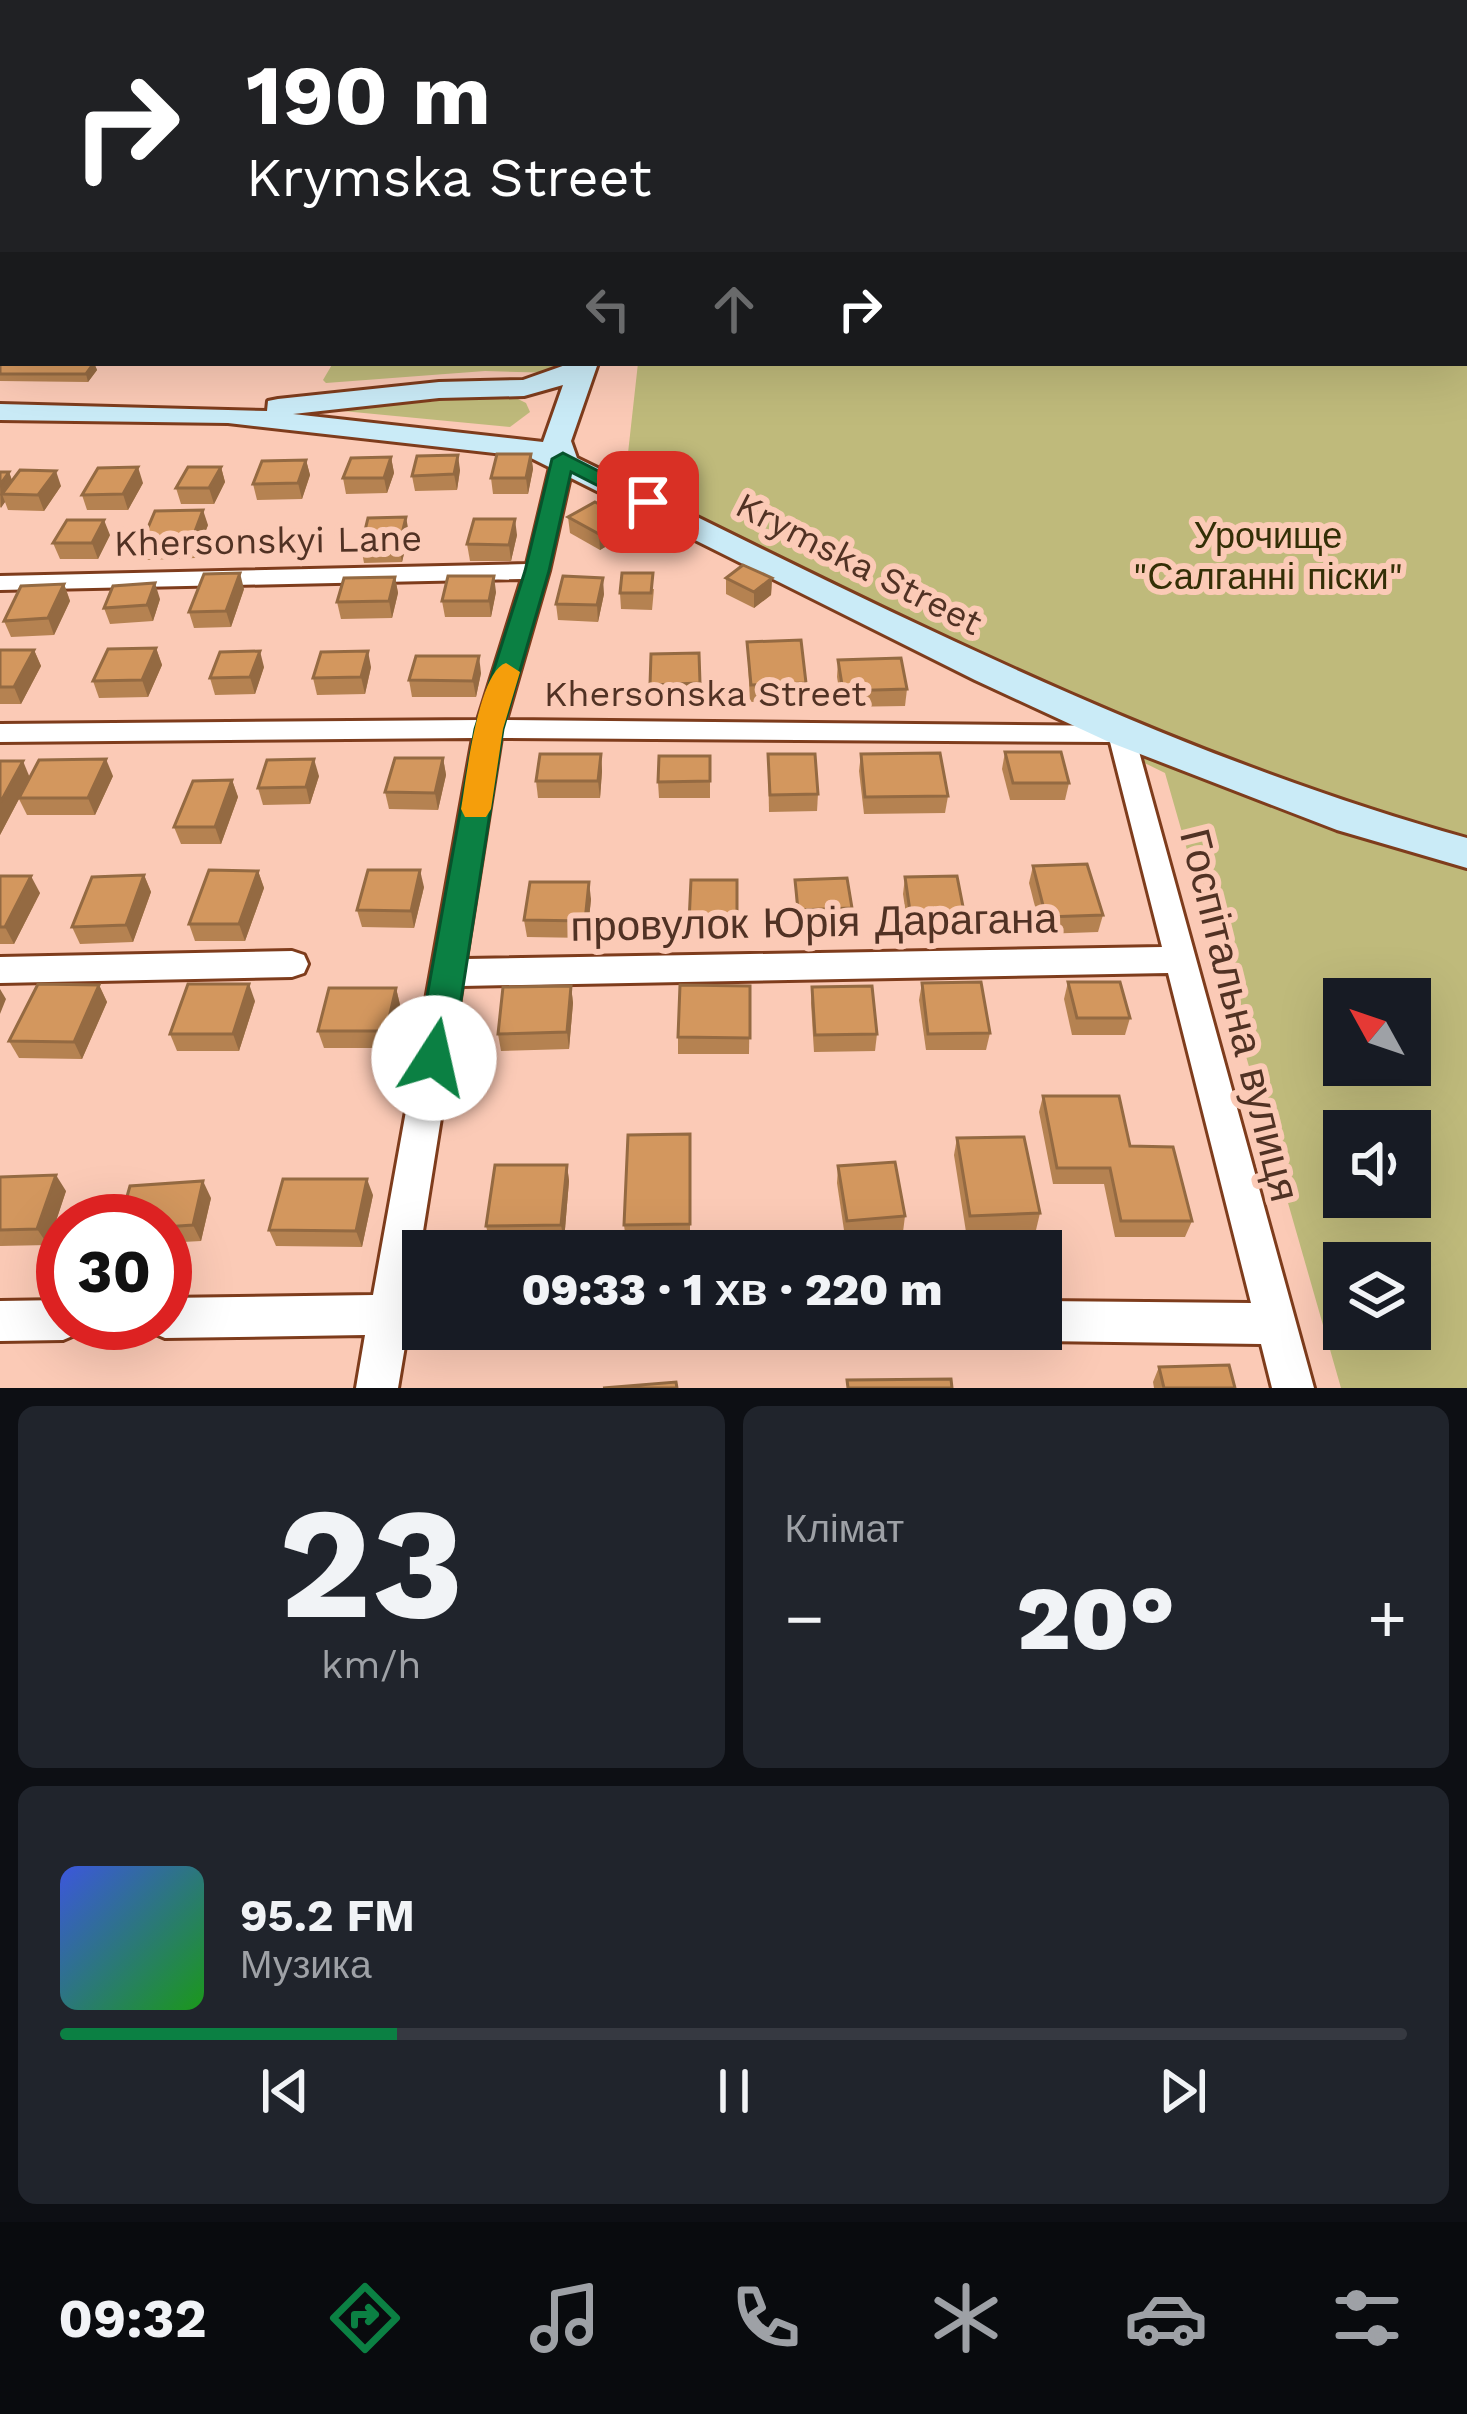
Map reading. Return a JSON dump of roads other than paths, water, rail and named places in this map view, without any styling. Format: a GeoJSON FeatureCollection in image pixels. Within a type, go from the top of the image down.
{"type":"FeatureCollection","features":[{"type":"Feature","properties":{"kind":"street","name":"Krymska Street"},"geometry":{"type":"LineString","coordinates":[[309,415],[439,390],[524,388],[575,374],[582,366]]}},
{"type":"Feature","properties":{"kind":"street"},"geometry":{"type":"LineString","coordinates":[[416,1230],[489,729],[537,571],[563,459],[557,441],[584,366]]}},
{"type":"Feature","properties":{"kind":"street"},"geometry":{"type":"LineString","coordinates":[[524,388],[553,397],[566,420]]}},
{"type":"Feature","properties":{"kind":"street","name":"Krymska Street"},"geometry":{"type":"LineString","coordinates":[[0,412],[309,415],[536,449],[987,672],[1122,733],[1351,820],[1467,853]]}},
{"type":"Feature","properties":{"kind":"street"},"geometry":{"type":"LineString","coordinates":[[506,447],[566,420]]}},
{"type":"Feature","properties":{"kind":"street","name":"Khersonskyi Lane"},"geometry":{"type":"LineString","coordinates":[[0,583],[537,571]]}},
{"type":"Feature","properties":{"kind":"street","name":"Khersonska Street"},"geometry":{"type":"LineString","coordinates":[[0,733],[489,729],[1122,733]]}},
{"type":"Feature","properties":{"kind":"street","name":"Госпітальна вулиця"},"geometry":{"type":"LineString","coordinates":[[1122,733],[1293,1388]]}},
{"type":"Feature","properties":{"kind":"street","name":"провулок Юрія Дарагана"},"geometry":{"type":"LineString","coordinates":[[450,973],[1180,961]]}},
{"type":"Feature","properties":{"kind":"street"},"geometry":{"type":"LineString","coordinates":[[0,970],[292,964]]}},
{"type":"Feature","properties":{"kind":"street"},"geometry":{"type":"LineString","coordinates":[[192,1317],[402,1313]]}},
{"type":"Feature","properties":{"kind":"street"},"geometry":{"type":"LineString","coordinates":[[0,1321],[36,1320]]}},
{"type":"Feature","properties":{"kind":"street"},"geometry":{"type":"LineString","coordinates":[[377,1388],[402,1321]]}},
{"type":"Feature","properties":{"kind":"street"},"geometry":{"type":"LineString","coordinates":[[1062,1321],[1274,1324]]}},
{"type":"Feature","properties":{"kind":"park label","name":"Урочище \"Салганні піски\""},"geometry":{"type":"Point","coordinates":[1268,556]}}]}
